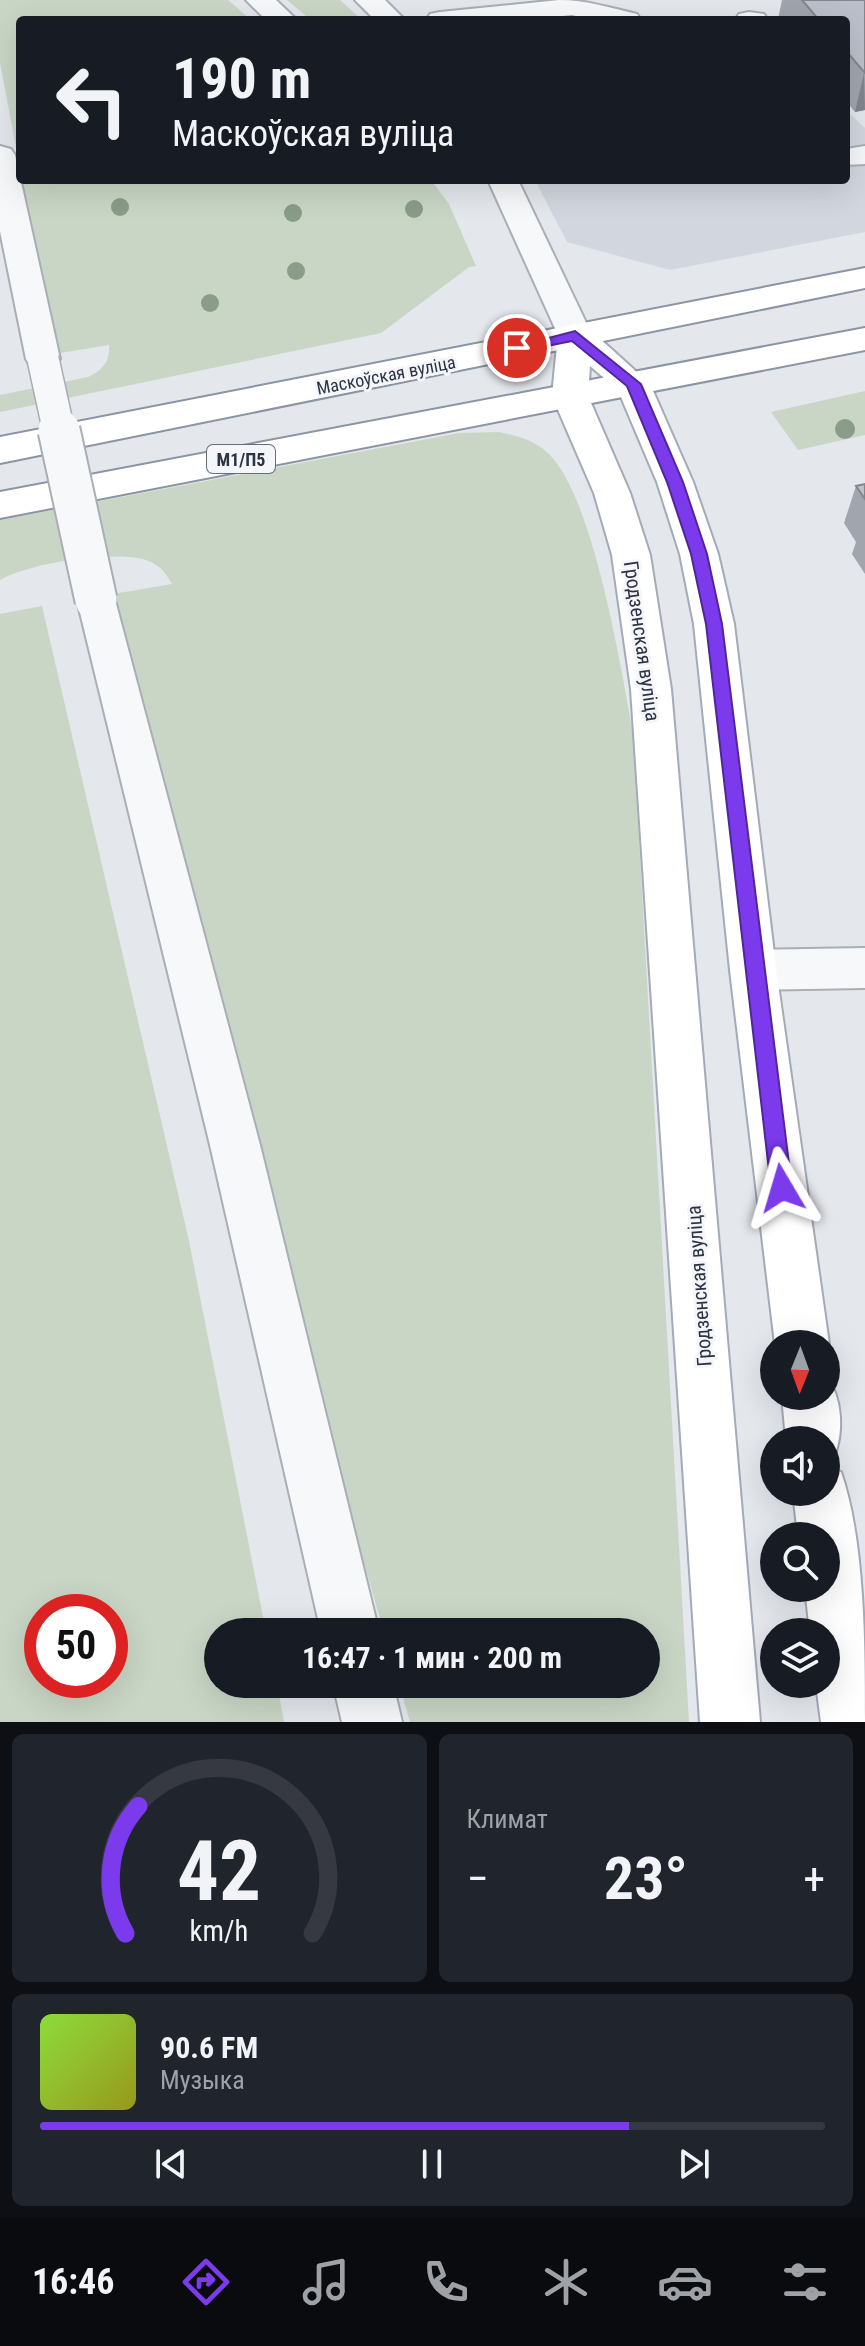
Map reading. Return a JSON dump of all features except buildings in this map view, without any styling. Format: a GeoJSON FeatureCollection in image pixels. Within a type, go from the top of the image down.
{"type":"FeatureCollection","features":[{"type":"Feature","properties":{"kind":"main road","name":"Маскоўская вуліца"},"geometry":{"type":"LineString","coordinates":[[0,450],[865,278]]}},
{"type":"Feature","properties":{"kind":"main road"},"geometry":{"type":"LineString","coordinates":[[575,335],[633,384],[675,482],[694,539],[714,624],[753,970],[800,1330]]}},
{"type":"Feature","properties":{"kind":"main road","name":"Гродзенская вуліца"},"geometry":{"type":"LineString","coordinates":[[575,335],[570,396],[612,493],[631,555],[643,623],[686,1113],[730,1722]]}},
{"type":"Feature","properties":{"kind":"main road","name":"М1/П5"},"geometry":{"type":"LineString","coordinates":[[0,505],[865,339]]}},
{"type":"Feature","properties":{"kind":"main road"},"geometry":{"type":"LineString","coordinates":[[823,1506],[851,1722]]}},
{"type":"Feature","properties":{"kind":"street"},"geometry":{"type":"LineString","coordinates":[[260,0],[278,16]]}},
{"type":"Feature","properties":{"kind":"street"},"geometry":{"type":"LineString","coordinates":[[369,0],[387,16]]}},
{"type":"Feature","properties":{"kind":"street"},"geometry":{"type":"LineString","coordinates":[[481,16],[572,7],[610,16]]}},
{"type":"Feature","properties":{"kind":"street"},"geometry":{"type":"LineString","coordinates":[[0,155],[96,600],[235,1145],[347,1618]]}},
{"type":"Feature","properties":{"kind":"street"},"geometry":{"type":"LineString","coordinates":[[486,184],[510,194],[575,335]]}},
{"type":"Feature","properties":{"kind":"street"},"geometry":{"type":"LineString","coordinates":[[753,970],[865,968]]}},
{"type":"Feature","properties":{"kind":"street"},"geometry":{"type":"LineString","coordinates":[[366,1698],[372,1722]]}},
{"type":"Feature","properties":{"kind":"shaded area"},"geometry":{"type":"Polygon","coordinates":[[[850,114],[865,128],[865,232],[670,270],[567,242],[537,184],[850,184],[850,114]]]}},
{"type":"Feature","properties":{"kind":"green space"},"geometry":{"type":"Polygon","coordinates":[[[0,0],[228,0],[246,16],[16,16],[16,147],[0,63],[0,0]]]}},
{"type":"Feature","properties":{"kind":"green space"},"geometry":{"type":"Polygon","coordinates":[[[287,0],[340,0],[358,16],[306,16],[287,0]]]}},
{"type":"Feature","properties":{"kind":"green space"},"geometry":{"type":"Polygon","coordinates":[[[22,184],[434,184],[449,204],[476,266],[469,267],[381,333],[0,412],[0,395],[88,377],[104,365],[108,356],[109,345],[48,355],[33,275],[22,184]]]}},
{"type":"Feature","properties":{"kind":"green space"},"geometry":{"type":"Polygon","coordinates":[[[865,391],[865,435],[798,450],[771,412],[865,391]]]}},
{"type":"Feature","properties":{"kind":"green space"},"geometry":{"type":"Polygon","coordinates":[[[499,432],[532,442],[549,454],[565,476],[579,507],[603,586],[633,733],[689,1722],[410,1722],[403,1698],[660,1698],[660,1618],[380,1618],[289,1305],[175,823],[113,594],[172,584],[166,574],[151,562],[119,557],[52,563],[0,580],[0,520],[459,433],[499,432]]]}},
{"type":"Feature","properties":{"kind":"green space"},"geometry":{"type":"Polygon","coordinates":[[[42,606],[189,1241],[263,1618],[204,1618],[204,1698],[280,1698],[284,1722],[0,1722],[0,614],[42,606]]]}},
{"type":"Feature","properties":{"kind":"route"},"geometry":{"type":"LineString","coordinates":[[517,348],[575,335],[633,384],[675,482],[699,554],[714,624],[753,970],[782,1188]]}}]}
